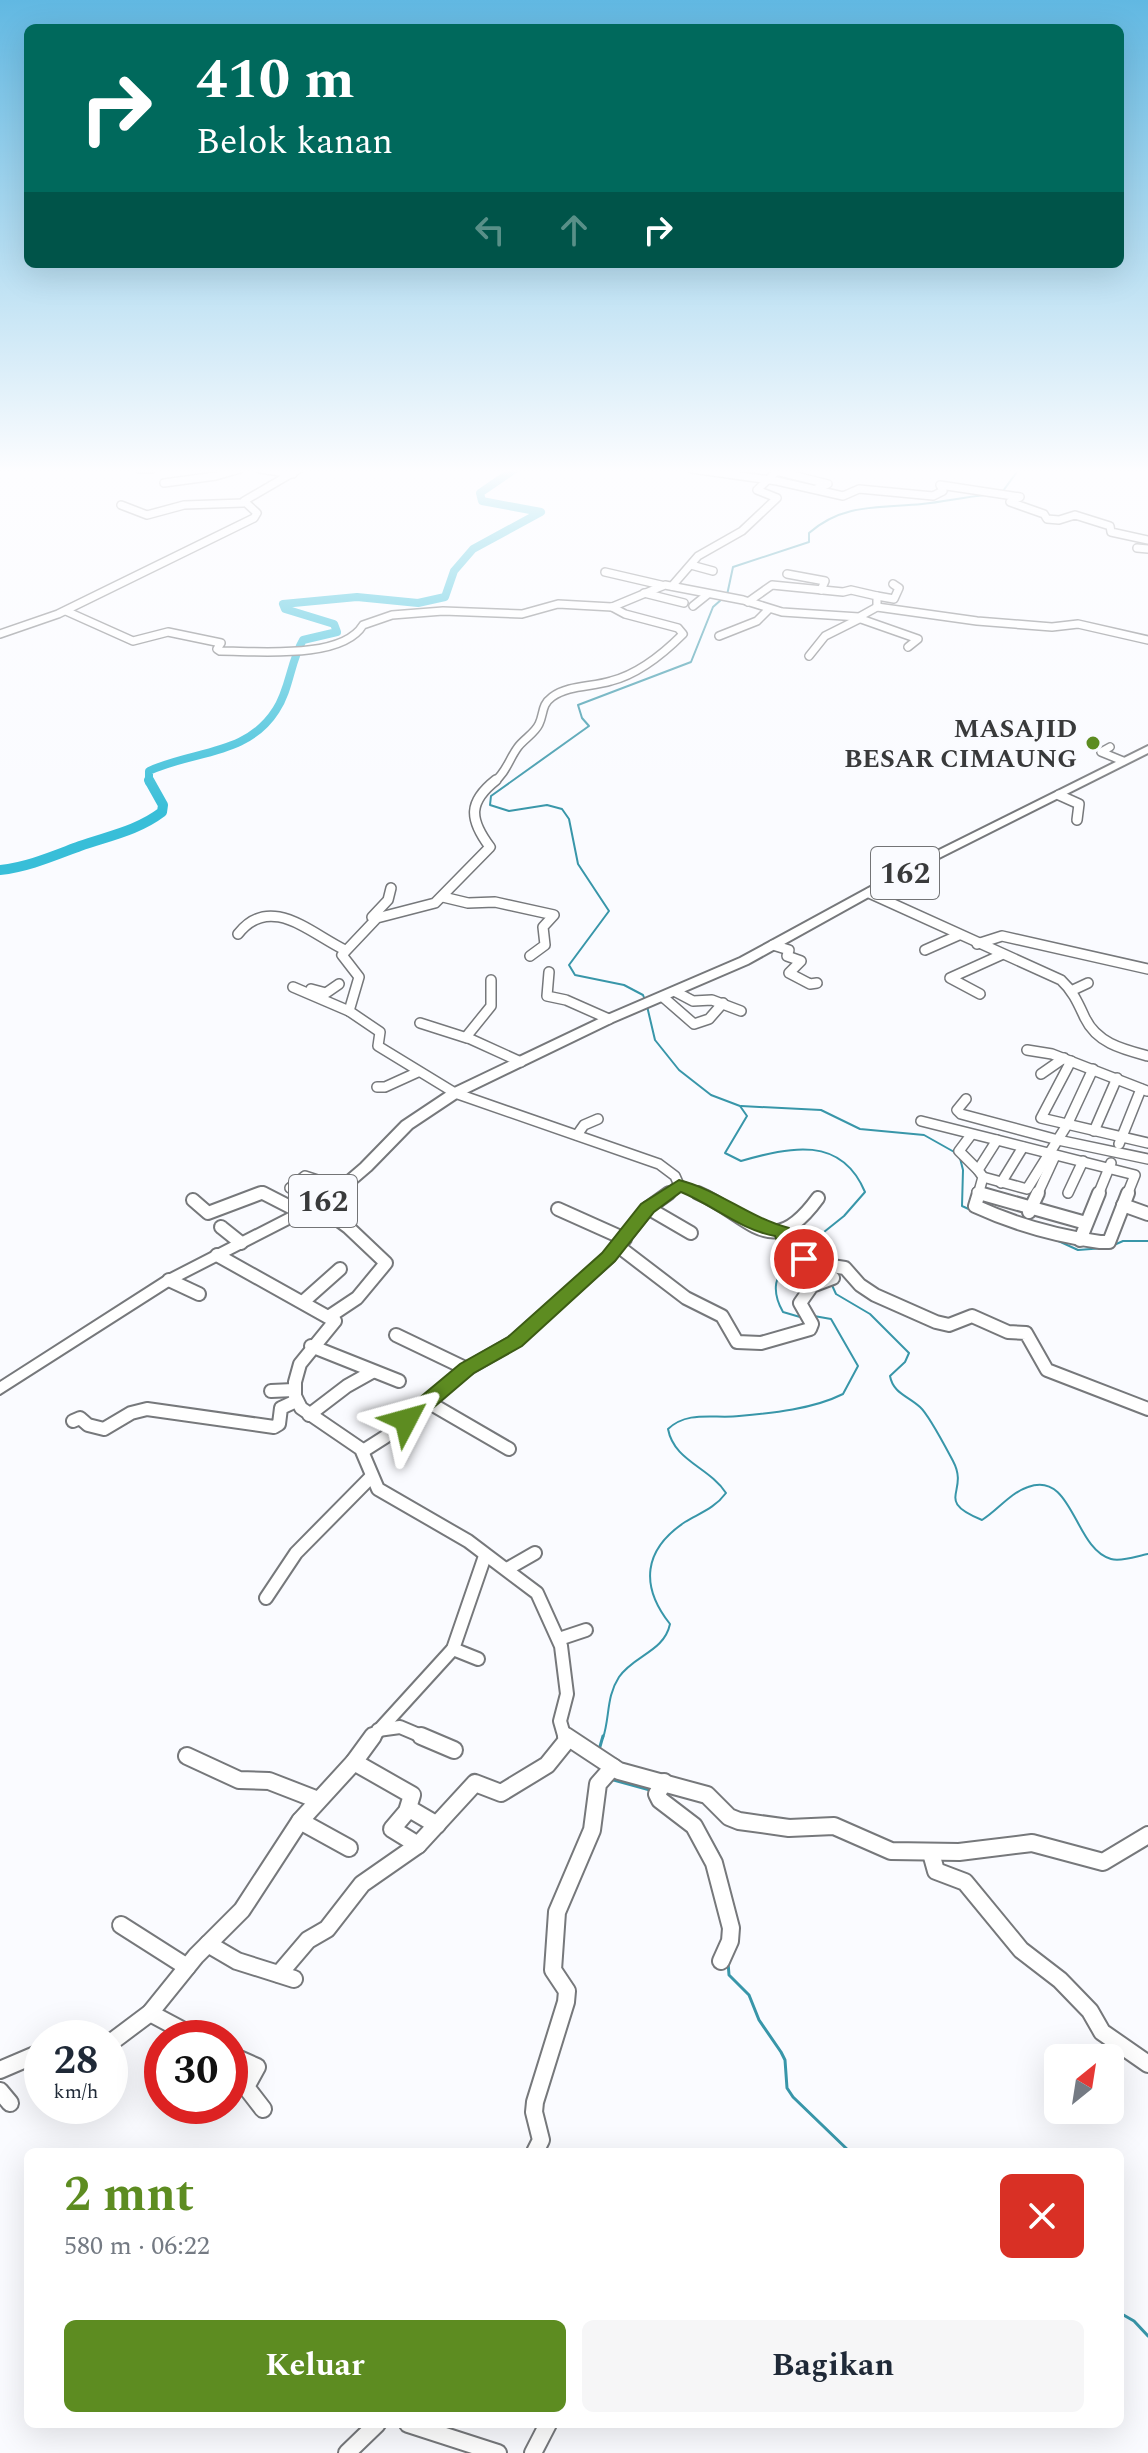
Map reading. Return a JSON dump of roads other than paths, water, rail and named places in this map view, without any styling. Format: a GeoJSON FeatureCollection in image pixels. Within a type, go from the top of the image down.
{"type":"FeatureCollection","features":[{"type":"Feature","properties":{"kind":"main road","name":"162"},"geometry":{"type":"LineString","coordinates":[[0,1389],[169,1280],[318,1205],[342,1188],[407,1125],[455,1093],[773,945],[915,867],[1147,750]]}},
{"type":"Feature","properties":{"kind":"street"},"geometry":{"type":"LineString","coordinates":[[0,634],[66,611],[127,583]]}},
{"type":"Feature","properties":{"kind":"street"},"geometry":{"type":"LineString","coordinates":[[654,583],[748,602],[768,610],[861,618],[918,639],[908,647]]}},
{"type":"Feature","properties":{"kind":"street"},"geometry":{"type":"LineString","coordinates":[[821,590],[825,583]]}},
{"type":"Feature","properties":{"kind":"street"},"geometry":{"type":"LineString","coordinates":[[748,602],[771,585],[851,590],[894,599],[899,588],[893,584]]}},
{"type":"Feature","properties":{"kind":"street"},"geometry":{"type":"LineString","coordinates":[[612,607],[661,585]]}},
{"type":"Feature","properties":{"kind":"street"},"geometry":{"type":"LineString","coordinates":[[641,594],[684,603]]}},
{"type":"Feature","properties":{"kind":"street"},"geometry":{"type":"LineString","coordinates":[[641,594],[675,609]]}},
{"type":"Feature","properties":{"kind":"street"},"geometry":{"type":"LineString","coordinates":[[693,606],[708,594]]}},
{"type":"Feature","properties":{"kind":"street"},"geometry":{"type":"LineString","coordinates":[[572,605],[578,596]]}},
{"type":"Feature","properties":{"kind":"street"},"geometry":{"type":"LineString","coordinates":[[877,596],[877,607]]}},
{"type":"Feature","properties":{"kind":"street"},"geometry":{"type":"LineString","coordinates":[[66,611],[133,641],[168,632],[218,642],[222,644],[217,649],[220,651],[265,648],[296,652],[311,650],[347,641],[357,635],[363,625],[392,615],[443,611],[516,615],[558,604],[612,607],[639,622],[678,628],[683,634],[664,653],[623,677],[561,692],[542,705],[538,713],[539,725],[518,747],[502,776],[480,793],[474,803],[478,831],[490,847],[488,851],[452,883],[443,897],[432,904],[374,920],[345,950],[343,958],[359,977],[349,1011]]}},
{"type":"Feature","properties":{"kind":"street"},"geometry":{"type":"LineString","coordinates":[[809,656],[825,636],[877,607],[977,621],[1052,627],[1078,624],[1148,640]]}},
{"type":"Feature","properties":{"kind":"street"},"geometry":{"type":"LineString","coordinates":[[719,636],[757,621],[768,610]]}},
{"type":"Feature","properties":{"kind":"street"},"geometry":{"type":"LineString","coordinates":[[1110,747],[1101,752],[1123,761]]}},
{"type":"Feature","properties":{"kind":"street"},"geometry":{"type":"LineString","coordinates":[[1059,795],[1079,804],[1077,820]]}},
{"type":"Feature","properties":{"kind":"street"},"geometry":{"type":"LineString","coordinates":[[902,856],[915,867]]}},
{"type":"Feature","properties":{"kind":"street"},"geometry":{"type":"LineString","coordinates":[[374,920],[372,917],[388,900],[391,888]]}},
{"type":"Feature","properties":{"kind":"street"},"geometry":{"type":"LineString","coordinates":[[869,893],[1052,976],[1073,990],[1095,1034],[1116,1046],[1148,1056]]}},
{"type":"Feature","properties":{"kind":"street"},"geometry":{"type":"LineString","coordinates":[[443,897],[468,903],[497,902],[554,915],[543,927],[545,945],[530,956]]}},
{"type":"Feature","properties":{"kind":"street"},"geometry":{"type":"LineString","coordinates":[[238,934],[251,918],[266,914],[302,926],[345,950]]}},
{"type":"Feature","properties":{"kind":"street"},"geometry":{"type":"LineString","coordinates":[[925,950],[959,935]]}},
{"type":"Feature","properties":{"kind":"street"},"geometry":{"type":"LineString","coordinates":[[977,944],[1004,937],[1148,969]]}},
{"type":"Feature","properties":{"kind":"street"},"geometry":{"type":"LineString","coordinates":[[773,945],[789,950],[787,956],[801,961],[789,973],[810,984],[817,983]]}},
{"type":"Feature","properties":{"kind":"street"},"geometry":{"type":"LineString","coordinates":[[980,994],[951,977],[1001,955]]}},
{"type":"Feature","properties":{"kind":"street"},"geometry":{"type":"LineString","coordinates":[[549,972],[547,996],[566,1000],[609,1019]]}},
{"type":"Feature","properties":{"kind":"street"},"geometry":{"type":"LineString","coordinates":[[467,1038],[491,1006],[491,980]]}},
{"type":"Feature","properties":{"kind":"street"},"geometry":{"type":"LineString","coordinates":[[1073,990],[1088,983]]}},
{"type":"Feature","properties":{"kind":"street"},"geometry":{"type":"LineString","coordinates":[[306,993],[313,989],[327,993],[339,984]]}},
{"type":"Feature","properties":{"kind":"street"},"geometry":{"type":"LineString","coordinates":[[293,987],[349,1011],[380,1032],[378,1046],[455,1093],[659,1164],[675,1176],[679,1185],[708,1196],[762,1228],[783,1232],[801,1220],[818,1198]]}},
{"type":"Feature","properties":{"kind":"street"},"geometry":{"type":"LineString","coordinates":[[676,992],[693,1001],[712,1000],[741,1011]]}},
{"type":"Feature","properties":{"kind":"street"},"geometry":{"type":"LineString","coordinates":[[662,998],[694,1024],[709,1019],[723,1003]]}},
{"type":"Feature","properties":{"kind":"street"},"geometry":{"type":"LineString","coordinates":[[420,1023],[467,1038],[521,1062]]}},
{"type":"Feature","properties":{"kind":"street"},"geometry":{"type":"LineString","coordinates":[[1027,1050],[1067,1060],[1145,1090],[1121,1137],[1080,1240]]}},
{"type":"Feature","properties":{"kind":"street"},"geometry":{"type":"LineString","coordinates":[[1041,1074],[1067,1060]]}},
{"type":"Feature","properties":{"kind":"street"},"geometry":{"type":"LineString","coordinates":[[1067,1060],[1041,1118],[1148,1142]]}},
{"type":"Feature","properties":{"kind":"street"},"geometry":{"type":"LineString","coordinates":[[1024,1222],[1058,1140],[1093,1069]]}},
{"type":"Feature","properties":{"kind":"street"},"geometry":{"type":"LineString","coordinates":[[377,1087],[385,1087],[418,1072]]}},
{"type":"Feature","properties":{"kind":"street"},"geometry":{"type":"LineString","coordinates":[[1094,1131],[1117,1078]]}},
{"type":"Feature","properties":{"kind":"street"},"geometry":{"type":"LineString","coordinates":[[966,1099],[957,1110],[961,1114],[1058,1140],[1148,1159]]}},
{"type":"Feature","properties":{"kind":"street"},"geometry":{"type":"LineString","coordinates":[[577,1135],[584,1125],[598,1119]]}},
{"type":"Feature","properties":{"kind":"street"},"geometry":{"type":"LineString","coordinates":[[921,1121],[1109,1167],[1135,1175],[1107,1243],[1080,1240],[978,1208],[973,1203],[981,1173],[997,1140]]}},
{"type":"Feature","properties":{"kind":"street"},"geometry":{"type":"LineString","coordinates":[[971,1135],[959,1151],[981,1173],[1001,1183],[1027,1189],[1053,1154]]}},
{"type":"Feature","properties":{"kind":"street"},"geometry":{"type":"LineString","coordinates":[[1001,1183],[1023,1147]]}},
{"type":"Feature","properties":{"kind":"street"},"geometry":{"type":"LineString","coordinates":[[1068,1193],[1083,1161]]}},
{"type":"Feature","properties":{"kind":"street"},"geometry":{"type":"LineString","coordinates":[[290,1188],[305,1176],[342,1188]]}},
{"type":"Feature","properties":{"kind":"street"},"geometry":{"type":"LineString","coordinates":[[363,1451],[467,1369],[515,1341],[621,1243],[648,1208],[679,1185]]}},
{"type":"Feature","properties":{"kind":"street"},"geometry":{"type":"LineString","coordinates":[[193,1200],[206,1213],[262,1192],[302,1213]]}},
{"type":"Feature","properties":{"kind":"street"},"geometry":{"type":"LineString","coordinates":[[977,1192],[1086,1223]]}},
{"type":"Feature","properties":{"kind":"street"},"geometry":{"type":"LineString","coordinates":[[318,1205],[386,1262],[357,1298],[330,1316]]}},
{"type":"Feature","properties":{"kind":"street"},"geometry":{"type":"LineString","coordinates":[[1123,1205],[1148,1214]]}},
{"type":"Feature","properties":{"kind":"street"},"geometry":{"type":"LineString","coordinates":[[648,1208],[691,1233]]}},
{"type":"Feature","properties":{"kind":"street"},"geometry":{"type":"LineString","coordinates":[[558,1209],[621,1243],[686,1298],[722,1316],[726,1330],[745,1346],[810,1329],[812,1324],[800,1303],[812,1286],[830,1279],[812,1263],[790,1251],[783,1232]]}},
{"type":"Feature","properties":{"kind":"street"},"geometry":{"type":"LineString","coordinates":[[221,1227],[241,1243]]}},
{"type":"Feature","properties":{"kind":"street"},"geometry":{"type":"LineString","coordinates":[[217,1255],[330,1316],[335,1324],[311,1346],[297,1369],[295,1395],[309,1415],[363,1451],[378,1489],[450,1529],[537,1593],[559,1639],[567,1694],[561,1728],[568,1739],[595,1753],[606,1774],[592,1830],[557,1912],[553,1970],[567,1991],[535,2102],[534,2112],[541,2140],[537,2148]]}},
{"type":"Feature","properties":{"kind":"street"},"geometry":{"type":"LineString","coordinates":[[812,1263],[843,1267],[875,1295],[936,1322],[949,1325],[972,1316],[1008,1332],[1026,1333],[1047,1370],[1148,1409]]}},
{"type":"Feature","properties":{"kind":"street"},"geometry":{"type":"LineString","coordinates":[[304,1301],[340,1269]]}},
{"type":"Feature","properties":{"kind":"street"},"geometry":{"type":"LineString","coordinates":[[169,1280],[199,1294]]}},
{"type":"Feature","properties":{"kind":"street"},"geometry":{"type":"LineString","coordinates":[[396,1335],[467,1369]]}},
{"type":"Feature","properties":{"kind":"street"},"geometry":{"type":"LineString","coordinates":[[311,1346],[399,1381]]}},
{"type":"Feature","properties":{"kind":"street"},"geometry":{"type":"LineString","coordinates":[[309,1415],[347,1386],[372,1372]]}},
{"type":"Feature","properties":{"kind":"street"},"geometry":{"type":"LineString","coordinates":[[271,1391],[295,1395]]}},
{"type":"Feature","properties":{"kind":"street"},"geometry":{"type":"LineString","coordinates":[[73,1421],[80,1418],[104,1429],[131,1413],[158,1410],[274,1427],[279,1424],[281,1408],[295,1395]]}},
{"type":"Feature","properties":{"kind":"street"},"geometry":{"type":"LineString","coordinates":[[428,1402],[509,1449]]}},
{"type":"Feature","properties":{"kind":"street"},"geometry":{"type":"LineString","coordinates":[[266,1598],[271,1583],[319,1525],[371,1477]]}},
{"type":"Feature","properties":{"kind":"street"},"geometry":{"type":"LineString","coordinates":[[507,1569],[535,1553]]}},
{"type":"Feature","properties":{"kind":"street"},"geometry":{"type":"LineString","coordinates":[[128,2030],[150,2013],[258,1889],[300,1821],[354,1762],[377,1730],[453,1649],[485,1556]]}},
{"type":"Feature","properties":{"kind":"street"},"geometry":{"type":"LineString","coordinates":[[559,1639],[586,1630]]}},
{"type":"Feature","properties":{"kind":"street"},"geometry":{"type":"LineString","coordinates":[[453,1649],[478,1659]]}},
{"type":"Feature","properties":{"kind":"street"},"geometry":{"type":"LineString","coordinates":[[377,1730],[400,1727],[454,1750]]}},
{"type":"Feature","properties":{"kind":"street"},"geometry":{"type":"LineString","coordinates":[[208,1944],[237,1961],[287,1977],[308,1940],[327,1929],[362,1884],[418,1845],[477,1782],[501,1793],[547,1765],[568,1739]]}},
{"type":"Feature","properties":{"kind":"street"},"geometry":{"type":"LineString","coordinates":[[187,1756],[239,1780],[269,1781],[318,1800]]}},
{"type":"Feature","properties":{"kind":"street"},"geometry":{"type":"LineString","coordinates":[[354,1762],[412,1795],[409,1809],[392,1829],[418,1845]]}},
{"type":"Feature","properties":{"kind":"street"},"geometry":{"type":"LineString","coordinates":[[606,1774],[624,1773],[661,1788],[707,1795],[734,1820],[789,1828],[834,1826],[891,1851],[931,1853],[1032,1843],[1103,1862],[1148,1835]]}},
{"type":"Feature","properties":{"kind":"street"},"geometry":{"type":"LineString","coordinates":[[661,1788],[666,1809],[695,1827],[714,1858],[731,1924],[731,1938],[721,1961]]}},
{"type":"Feature","properties":{"kind":"street"},"geometry":{"type":"LineString","coordinates":[[409,1809],[437,1825]]}},
{"type":"Feature","properties":{"kind":"street"},"geometry":{"type":"LineString","coordinates":[[300,1821],[349,1848]]}},
{"type":"Feature","properties":{"kind":"street"},"geometry":{"type":"LineString","coordinates":[[931,1853],[936,1871],[965,1882],[1021,1950],[1060,1980],[1090,2011],[1102,2032],[1148,2064]]}},
{"type":"Feature","properties":{"kind":"street"},"geometry":{"type":"LineString","coordinates":[[121,1925],[187,1967]]}},
{"type":"Feature","properties":{"kind":"street"},"geometry":{"type":"LineString","coordinates":[[150,2013],[163,2020]]}},
{"type":"Feature","properties":{"kind":"street"},"geometry":{"type":"LineString","coordinates":[[0,2070],[24,2060]]}},
{"type":"Feature","properties":{"kind":"street"},"geometry":{"type":"LineString","coordinates":[[248,2063],[257,2067],[248,2083]]}},
{"type":"Feature","properties":{"kind":"street"},"geometry":{"type":"LineString","coordinates":[[248,2090],[263,2109]]}},
{"type":"Feature","properties":{"kind":"street"},"geometry":{"type":"LineString","coordinates":[[347,2453],[373,2428]]}},
{"type":"Feature","properties":{"kind":"street"},"geometry":{"type":"LineString","coordinates":[[419,2428],[498,2453]]}},
{"type":"Feature","properties":{"kind":"street"},"geometry":{"type":"LineString","coordinates":[[533,2453],[546,2428]]}},
{"type":"Feature","properties":{"kind":"waterway"},"geometry":{"type":"LineString","coordinates":[[149,780],[149,771],[235,744],[264,725],[281,702],[303,640],[337,632],[334,624],[285,609],[283,604],[357,597],[418,603],[445,597],[450,583]]}},
{"type":"Feature","properties":{"kind":"waterway"},"geometry":{"type":"LineString","coordinates":[[727,595],[729,583]]}},
{"type":"Feature","properties":{"kind":"waterway"},"geometry":{"type":"LineString","coordinates":[[645,1000],[643,995],[624,985],[575,975],[569,965],[609,911],[578,864],[569,819],[562,809],[547,805],[509,811],[490,805],[491,796],[589,726],[582,718],[578,705],[691,662],[713,607],[722,599]]}},
{"type":"Feature","properties":{"kind":"waterway"},"geometry":{"type":"LineString","coordinates":[[0,870],[40,861],[152,819],[162,812],[163,805],[149,780]]}},
{"type":"Feature","properties":{"kind":"waterway"},"geometry":{"type":"LineString","coordinates":[[647,1006],[655,1040],[679,1070],[711,1095],[740,1106],[747,1116],[725,1153],[741,1161],[778,1152],[812,1150],[828,1153],[855,1174],[865,1192],[844,1216],[799,1252]]}},
{"type":"Feature","properties":{"kind":"waterway"},"geometry":{"type":"LineString","coordinates":[[741,1106],[821,1110],[860,1129],[924,1135],[956,1153]]}},
{"type":"Feature","properties":{"kind":"waterway"},"geometry":{"type":"LineString","coordinates":[[960,1158],[963,1170],[962,1206],[973,1211]]}},
{"type":"Feature","properties":{"kind":"waterway"},"geometry":{"type":"LineString","coordinates":[[1054,1239],[1078,1250],[1104,1248]]}},
{"type":"Feature","properties":{"kind":"waterway"},"geometry":{"type":"LineString","coordinates":[[1114,1245],[1123,1241],[1148,1241]]}},
{"type":"Feature","properties":{"kind":"waterway"},"geometry":{"type":"LineString","coordinates":[[792,1258],[781,1270],[776,1290],[783,1312],[800,1317]]}},
{"type":"Feature","properties":{"kind":"waterway"},"geometry":{"type":"LineString","coordinates":[[831,1283],[836,1294],[870,1314],[909,1353],[905,1362],[890,1376],[898,1390],[924,1411],[953,1461],[957,1472],[956,1501],[959,1507],[982,1520],[1022,1490],[1043,1485],[1055,1490],[1064,1500],[1099,1552],[1115,1560],[1148,1554]]}},
{"type":"Feature","properties":{"kind":"waterway"},"geometry":{"type":"LineString","coordinates":[[603,1738],[612,1692],[619,1677],[662,1641],[670,1624],[660,1610],[650,1582],[654,1557],[671,1533],[726,1493],[677,1449],[668,1429],[693,1417],[779,1412],[806,1407],[843,1394],[858,1366],[831,1319],[814,1316]]}},
{"type":"Feature","properties":{"kind":"waterway"},"geometry":{"type":"LineString","coordinates":[[599,1750],[603,1736]]}},
{"type":"Feature","properties":{"kind":"waterway"},"geometry":{"type":"LineString","coordinates":[[610,1779],[650,1790]]}},
{"type":"Feature","properties":{"kind":"waterway"},"geometry":{"type":"LineString","coordinates":[[711,1841],[718,1853]]}},
{"type":"Feature","properties":{"kind":"waterway"},"geometry":{"type":"LineString","coordinates":[[728,1962],[729,1975],[749,1995],[759,2020],[785,2060],[787,2088],[846,2148]]}},
{"type":"Feature","properties":{"kind":"waterway"},"geometry":{"type":"LineString","coordinates":[[1124,2315],[1148,2336]]}},
{"type":"Feature","properties":{"kind":"place","name":"MASAJID BESAR CIMAUNG"},"geometry":{"type":"Point","coordinates":[1093,743]}}]}
